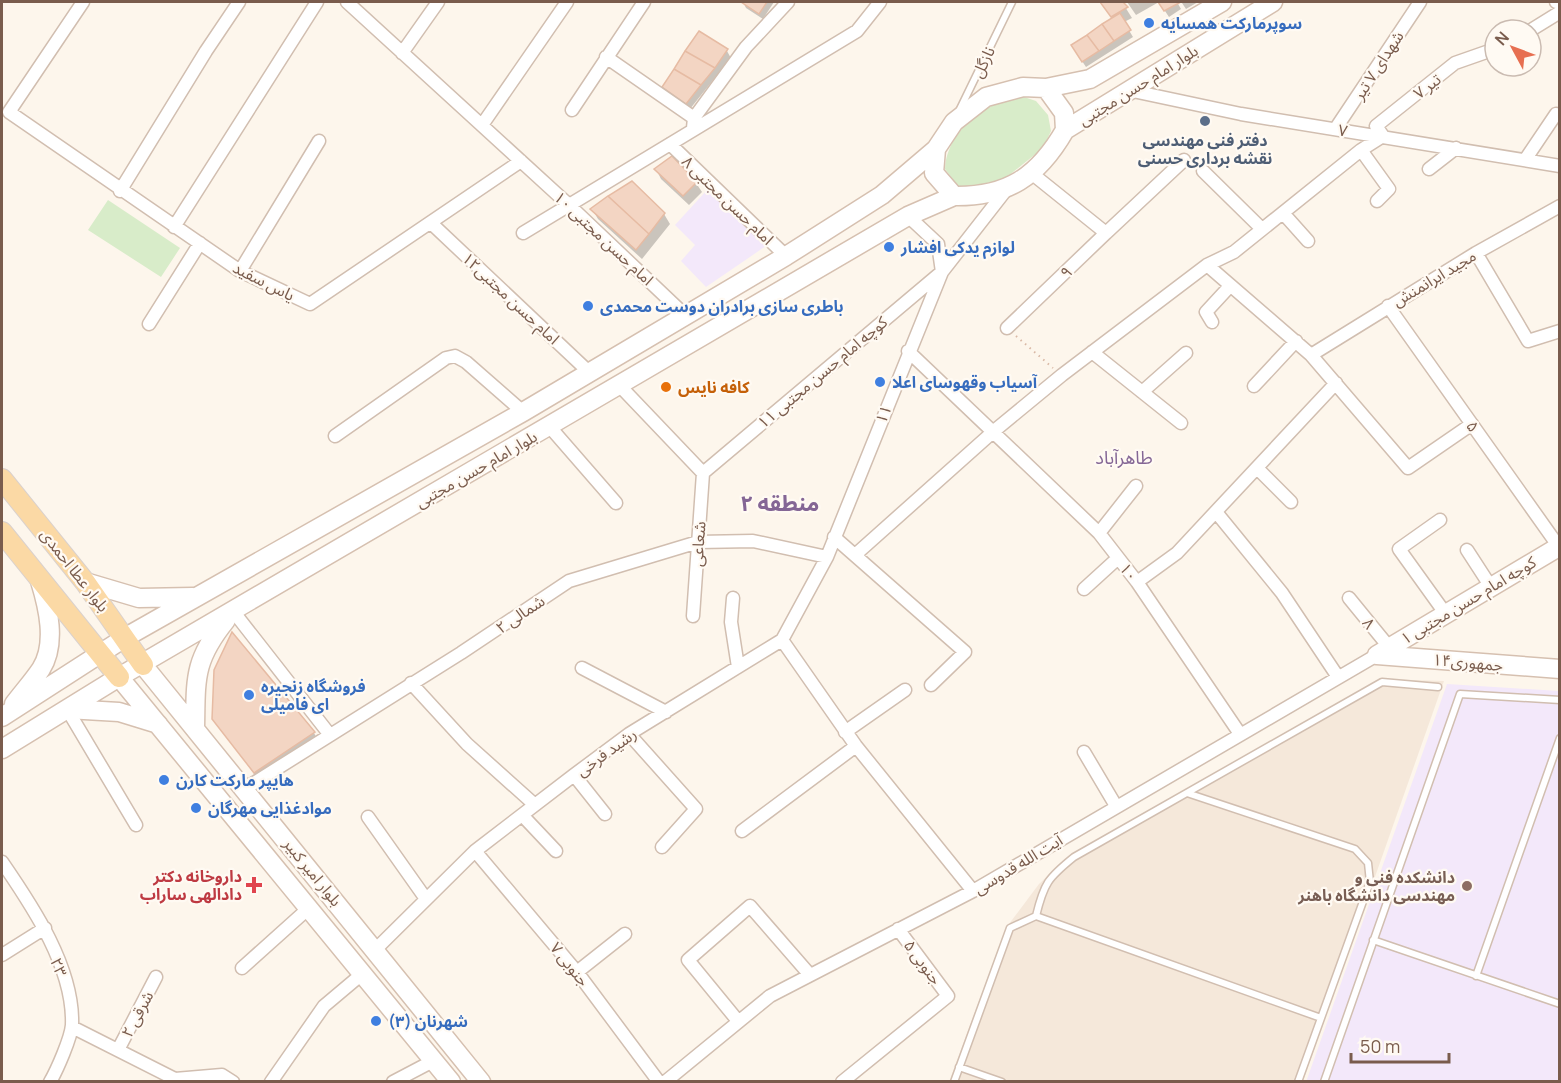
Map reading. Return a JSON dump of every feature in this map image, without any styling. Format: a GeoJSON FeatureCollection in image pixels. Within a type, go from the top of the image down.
{"type":"FeatureCollection","features":[{"type":"Feature","properties":{"kind":"main road","name":"بلوار امام حسن مجتبی"},"geometry":{"type":"LineString","coordinates":[[1046,88],[1090,79],[1222,2]]}},
{"type":"Feature","properties":{"kind":"main road","name":"بلوار امام حسن مجتبی"},"geometry":{"type":"LineString","coordinates":[[1065,130],[1273,2]]}},
{"type":"Feature","properties":{"kind":"main road"},"geometry":{"type":"LineString","coordinates":[[1023,87],[1046,88],[1064,113],[1065,130],[1051,155],[1006,190],[976,197],[954,196],[934,173],[936,149],[954,122],[986,97],[1023,87]]}},
{"type":"Feature","properties":{"kind":"main road","name":"بلوار امام حسن مجتبی"},"geometry":{"type":"LineString","coordinates":[[4,715],[126,637],[523,412],[786,256],[882,195],[936,149]]}},
{"type":"Feature","properties":{"kind":"main road","name":"بلوار امام حسن مجتبی"},"geometry":{"type":"LineString","coordinates":[[2,749],[119,677],[549,426],[620,387],[908,216],[954,196]]}},
{"type":"Feature","properties":{"kind":"main road","name":"بلوار عطا احمدی"},"geometry":{"type":"LineString","coordinates":[[2,479],[85,582],[126,637],[143,665]]}},
{"type":"Feature","properties":{"kind":"main road","name":"بلوار عطا احمدی"},"geometry":{"type":"LineString","coordinates":[[2,532],[119,677]]}},
{"type":"Feature","properties":{"kind":"main road","name":"کوچه امام حسن مجتبی ۱"},"geometry":{"type":"LineString","coordinates":[[1383,651],[1559,547]]}},
{"type":"Feature","properties":{"kind":"main road"},"geometry":{"type":"LineString","coordinates":[[4,715],[42,667],[50,635],[48,608],[40,579]]}},
{"type":"Feature","properties":{"kind":"main road"},"geometry":{"type":"LineString","coordinates":[[85,582],[139,598],[201,596]]}},
{"type":"Feature","properties":{"kind":"main road"},"geometry":{"type":"LineString","coordinates":[[195,729],[196,670],[207,643],[233,611]]}},
{"type":"Feature","properties":{"kind":"main road","name":"جمهوری۱۴"},"geometry":{"type":"LineString","coordinates":[[1383,651],[1560,669]]}},
{"type":"Feature","properties":{"kind":"main road","name":"بلوار امیر کبیر"},"geometry":{"type":"LineString","coordinates":[[143,665],[246,788],[481,1082]]}},
{"type":"Feature","properties":{"kind":"main road","name":"بلوار امیر کبیر"},"geometry":{"type":"LineString","coordinates":[[119,677],[310,907],[451,1082]]}},
{"type":"Feature","properties":{"kind":"main road"},"geometry":{"type":"LineString","coordinates":[[67,709],[119,712],[158,724]]}},
{"type":"Feature","properties":{"kind":"street","name":"یاس سفید"},"geometry":{"type":"LineString","coordinates":[[83,2],[9,112],[120,191],[240,271],[310,304],[521,161]]}},
{"type":"Feature","properties":{"kind":"street"},"geometry":{"type":"LineString","coordinates":[[120,191],[206,51],[239,2]]}},
{"type":"Feature","properties":{"kind":"street"},"geometry":{"type":"LineString","coordinates":[[174,227],[317,2]]}},
{"type":"Feature","properties":{"kind":"street","name":"امام حسن مجتبی ۱۰"},"geometry":{"type":"LineString","coordinates":[[347,2],[570,206],[686,316]]}},
{"type":"Feature","properties":{"kind":"street"},"geometry":{"type":"LineString","coordinates":[[402,53],[438,2]]}},
{"type":"Feature","properties":{"kind":"street"},"geometry":{"type":"LineString","coordinates":[[482,125],[567,2]]}},
{"type":"Feature","properties":{"kind":"street"},"geometry":{"type":"LineString","coordinates":[[572,110],[644,2]]}},
{"type":"Feature","properties":{"kind":"street"},"geometry":{"type":"LineString","coordinates":[[694,123],[746,47],[788,2]]}},
{"type":"Feature","properties":{"kind":"street"},"geometry":{"type":"LineString","coordinates":[[523,233],[670,144],[694,123],[857,31],[880,2]]}},
{"type":"Feature","properties":{"kind":"street","name":"شهدای ۷ تیر"},"geometry":{"type":"LineString","coordinates":[[1336,128],[1420,2]]}},
{"type":"Feature","properties":{"kind":"street"},"geometry":{"type":"LineString","coordinates":[[1543,23],[1560,12]]}},
{"type":"Feature","properties":{"kind":"street","name":"۷ تیر"},"geometry":{"type":"LineString","coordinates":[[1383,136],[1376,126],[1455,63],[1483,53]]}},
{"type":"Feature","properties":{"kind":"street"},"geometry":{"type":"LineString","coordinates":[[606,57],[694,123]]}},
{"type":"Feature","properties":{"kind":"street","name":"۷"},"geometry":{"type":"LineString","coordinates":[[1128,90],[1241,114],[1560,166]]}},
{"type":"Feature","properties":{"kind":"street"},"geometry":{"type":"LineString","coordinates":[[1525,160],[1556,114]]}},
{"type":"Feature","properties":{"kind":"street"},"geometry":{"type":"LineString","coordinates":[[855,555],[994,431],[1092,351],[1207,265],[1234,252],[1361,150],[1383,136]]}},
{"type":"Feature","properties":{"kind":"street"},"geometry":{"type":"LineString","coordinates":[[240,271],[320,141]]}},
{"type":"Feature","properties":{"kind":"street","name":"امام حسن مجتبی ۸"},"geometry":{"type":"LineString","coordinates":[[670,144],[786,256]]}},
{"type":"Feature","properties":{"kind":"street"},"geometry":{"type":"LineString","coordinates":[[1429,169],[1456,148]]}},
{"type":"Feature","properties":{"kind":"street"},"geometry":{"type":"LineString","coordinates":[[1361,150],[1389,189],[1377,201]]}},
{"type":"Feature","properties":{"kind":"street","name":"۹"},"geometry":{"type":"LineString","coordinates":[[1007,328],[1184,160]]}},
{"type":"Feature","properties":{"kind":"street"},"geometry":{"type":"LineString","coordinates":[[1203,171],[1262,229]]}},
{"type":"Feature","properties":{"kind":"street"},"geometry":{"type":"LineString","coordinates":[[1030,172],[1106,234]]}},
{"type":"Feature","properties":{"kind":"street","name":"۱۱"},"geometry":{"type":"LineString","coordinates":[[827,557],[908,351],[942,272],[1006,190]]}},
{"type":"Feature","properties":{"kind":"street","name":"مجید ایرانمنش"},"geometry":{"type":"LineString","coordinates":[[1311,355],[1476,253],[1560,206]]}},
{"type":"Feature","properties":{"kind":"street"},"geometry":{"type":"LineString","coordinates":[[1283,213],[1308,241]]}},
{"type":"Feature","properties":{"kind":"street"},"geometry":{"type":"LineString","coordinates":[[908,216],[938,244],[942,272]]}},
{"type":"Feature","properties":{"kind":"street","name":"امام حسن مجتبی۱۲"},"geometry":{"type":"LineString","coordinates":[[431,223],[590,373]]}},
{"type":"Feature","properties":{"kind":"street"},"geometry":{"type":"LineString","coordinates":[[149,324],[200,243]]}},
{"type":"Feature","properties":{"kind":"street"},"geometry":{"type":"LineString","coordinates":[[1476,253],[1528,341],[1560,331]]}},
{"type":"Feature","properties":{"kind":"street"},"geometry":{"type":"LineString","coordinates":[[1207,265],[1311,355],[1408,468],[1472,424]]}},
{"type":"Feature","properties":{"kind":"street","name":"کوچه امام حسن مجتبی ۱۱"},"geometry":{"type":"LineString","coordinates":[[703,473],[942,272]]}},
{"type":"Feature","properties":{"kind":"street"},"geometry":{"type":"LineString","coordinates":[[1212,322],[1206,312],[1230,286]]}},
{"type":"Feature","properties":{"kind":"street","name":"۵"},"geometry":{"type":"LineString","coordinates":[[1388,306],[1559,547]]}},
{"type":"Feature","properties":{"kind":"street"},"geometry":{"type":"LineString","coordinates":[[1254,386],[1296,341]]}},
{"type":"Feature","properties":{"kind":"street","name":"۱۰"},"geometry":{"type":"LineString","coordinates":[[908,351],[1099,533],[1137,582],[1240,734]]}},
{"type":"Feature","properties":{"kind":"street"},"geometry":{"type":"LineString","coordinates":[[1092,351],[1181,423]]}},
{"type":"Feature","properties":{"kind":"street"},"geometry":{"type":"LineString","coordinates":[[1142,392],[1186,353]]}},
{"type":"Feature","properties":{"kind":"street"},"geometry":{"type":"LineString","coordinates":[[335,436],[446,358],[455,356],[466,362],[523,412]]}},
{"type":"Feature","properties":{"kind":"street"},"geometry":{"type":"LineString","coordinates":[[1137,582],[1177,554],[1336,383]]}},
{"type":"Feature","properties":{"kind":"street"},"geometry":{"type":"LineString","coordinates":[[620,387],[703,473]]}},
{"type":"Feature","properties":{"kind":"street"},"geometry":{"type":"LineString","coordinates":[[549,426],[616,503]]}},
{"type":"Feature","properties":{"kind":"street"},"geometry":{"type":"LineString","coordinates":[[1257,468],[1291,502]]}},
{"type":"Feature","properties":{"kind":"street","name":"شعاعی"},"geometry":{"type":"LineString","coordinates":[[693,616],[703,473]]}},
{"type":"Feature","properties":{"kind":"street"},"geometry":{"type":"LineString","coordinates":[[1099,533],[1136,486]]}},
{"type":"Feature","properties":{"kind":"street"},"geometry":{"type":"LineString","coordinates":[[1216,512],[1282,593],[1338,677]]}},
{"type":"Feature","properties":{"kind":"street"},"geometry":{"type":"LineString","coordinates":[[1440,520],[1399,549],[1445,613]]}},
{"type":"Feature","properties":{"kind":"street"},"geometry":{"type":"LineString","coordinates":[[834,537],[965,652],[931,685]]}},
{"type":"Feature","properties":{"kind":"street","name":"۲ شمالی"},"geometry":{"type":"LineString","coordinates":[[246,788],[568,581],[698,542],[753,541],[827,557]]}},
{"type":"Feature","properties":{"kind":"street"},"geometry":{"type":"LineString","coordinates":[[1467,550],[1491,587]]}},
{"type":"Feature","properties":{"kind":"street"},"geometry":{"type":"LineString","coordinates":[[827,557],[782,640],[845,732],[973,891]]}},
{"type":"Feature","properties":{"kind":"street"},"geometry":{"type":"LineString","coordinates":[[1084,589],[1118,558]]}},
{"type":"Feature","properties":{"kind":"street"},"geometry":{"type":"LineString","coordinates":[[733,598],[731,622],[738,667]]}},
{"type":"Feature","properties":{"kind":"street","name":"۸"},"geometry":{"type":"LineString","coordinates":[[1349,598],[1383,651]]}},
{"type":"Feature","properties":{"kind":"street"},"geometry":{"type":"LineString","coordinates":[[233,611],[330,735]]}},
{"type":"Feature","properties":{"kind":"street","name":"رشید فرخی"},"geometry":{"type":"LineString","coordinates":[[376,949],[475,851],[574,775],[628,734],[782,640]]}},
{"type":"Feature","properties":{"kind":"street","name":"آیت الله قدوسی"},"geometry":{"type":"LineString","coordinates":[[665,1082],[770,996],[973,891],[1383,651]]}},
{"type":"Feature","properties":{"kind":"street"},"geometry":{"type":"LineString","coordinates":[[582,668],[666,711]]}},
{"type":"Feature","properties":{"kind":"street"},"geometry":{"type":"LineString","coordinates":[[411,683],[466,744],[535,805]]}},
{"type":"Feature","properties":{"kind":"street"},"geometry":{"type":"LineString","coordinates":[[845,732],[905,690]]}},
{"type":"Feature","properties":{"kind":"street"},"geometry":{"type":"LineString","coordinates":[[67,709],[136,825]]}},
{"type":"Feature","properties":{"kind":"street"},"geometry":{"type":"LineString","coordinates":[[628,734],[696,809],[662,847]]}},
{"type":"Feature","properties":{"kind":"street"},"geometry":{"type":"LineString","coordinates":[[742,831],[856,746]]}},
{"type":"Feature","properties":{"kind":"street"},"geometry":{"type":"LineString","coordinates":[[1084,752],[1116,806]]}},
{"type":"Feature","properties":{"kind":"street"},"geometry":{"type":"LineString","coordinates":[[574,775],[605,814]]}},
{"type":"Feature","properties":{"kind":"street"},"geometry":{"type":"LineString","coordinates":[[522,815],[556,851]]}},
{"type":"Feature","properties":{"kind":"street"},"geometry":{"type":"LineString","coordinates":[[368,817],[426,898]]}},
{"type":"Feature","properties":{"kind":"street","name":"۷ جنوبی"},"geometry":{"type":"LineString","coordinates":[[475,851],[577,972],[659,1082]]}},
{"type":"Feature","properties":{"kind":"street","name":"۲۳"},"geometry":{"type":"LineString","coordinates":[[2,862],[45,928],[69,992],[72,1027],[50,1082]]}},
{"type":"Feature","properties":{"kind":"street"},"geometry":{"type":"LineString","coordinates":[[738,1022],[688,960],[750,906],[810,975]]}},
{"type":"Feature","properties":{"kind":"street"},"geometry":{"type":"LineString","coordinates":[[242,968],[310,907]]}},
{"type":"Feature","properties":{"kind":"street"},"geometry":{"type":"LineString","coordinates":[[2,955],[45,928]]}},
{"type":"Feature","properties":{"kind":"street","name":"۵ جنوبی"},"geometry":{"type":"LineString","coordinates":[[842,1082],[948,996],[898,929]]}},
{"type":"Feature","properties":{"kind":"street"},"geometry":{"type":"LineString","coordinates":[[577,972],[625,934]]}},
{"type":"Feature","properties":{"kind":"street"},"geometry":{"type":"LineString","coordinates":[[270,1082],[324,1006],[362,974]]}},
{"type":"Feature","properties":{"kind":"street","name":"۲ شرقی"},"geometry":{"type":"LineString","coordinates":[[118,1050],[156,977]]}},
{"type":"Feature","properties":{"kind":"street"},"geometry":{"type":"LineString","coordinates":[[72,1027],[176,1079],[222,1075],[233,1082]]}},
{"type":"Feature","properties":{"kind":"street"},"geometry":{"type":"LineString","coordinates":[[393,1082],[433,1060]]}},
{"type":"Feature","properties":{"kind":"lane","name":"نازگل"},"geometry":{"type":"LineString","coordinates":[[954,122],[1012,2]]}},
{"type":"Feature","properties":{"kind":"lane"},"geometry":{"type":"LineString","coordinates":[[1036,916],[1043,887],[1074,857],[1382,682],[1438,687]]}},
{"type":"Feature","properties":{"kind":"lane"},"geometry":{"type":"LineString","coordinates":[[1324,1082],[1460,694],[1560,700]]}},
{"type":"Feature","properties":{"kind":"lane"},"geometry":{"type":"LineString","coordinates":[[1476,976],[1560,738]]}},
{"type":"Feature","properties":{"kind":"lane"},"geometry":{"type":"LineString","coordinates":[[1188,793],[1355,849],[1368,863],[1370,882],[1298,1082]]}},
{"type":"Feature","properties":{"kind":"lane"},"geometry":{"type":"LineString","coordinates":[[954,1082],[1010,928],[1036,916],[1321,1018]]}},
{"type":"Feature","properties":{"kind":"lane"},"geometry":{"type":"LineString","coordinates":[[1373,940],[1560,1004]]}},
{"type":"Feature","properties":{"kind":"lane"},"geometry":{"type":"LineString","coordinates":[[959,1067],[1002,1082]]}},
{"type":"Feature","properties":{"kind":"path"},"geometry":{"type":"LineString","coordinates":[[1007,328],[1062,375]]}},
{"type":"Feature","properties":{"kind":"shaded area"},"geometry":{"type":"Polygon","coordinates":[[[707,190],[766,246],[706,287],[681,261],[695,245],[675,225],[707,190]]]}},
{"type":"Feature","properties":{"kind":"shaded area"},"geometry":{"type":"Polygon","coordinates":[[[1383,679],[1444,681],[1303,1081],[949,1082],[1006,928],[1039,884],[1061,863],[1383,679]]]}},
{"type":"Feature","properties":{"kind":"shaded area","name":"دانشکده فنی و مهندسی دانشگاه باهنر"},"geometry":{"type":"Polygon","coordinates":[[[1447,684],[1559,691],[1559,1081],[1306,1082],[1447,684]]]}},
{"type":"Feature","properties":{"kind":"green space"},"geometry":{"type":"Polygon","coordinates":[[[1024,97],[1036,101],[1048,115],[1051,131],[1043,148],[1002,181],[975,187],[958,186],[945,169],[949,150],[959,132],[973,117],[991,106],[1024,97]]]}},
{"type":"Feature","properties":{"kind":"green space"},"geometry":{"type":"Polygon","coordinates":[[[108,200],[180,248],[161,277],[88,230],[108,200]]]}},
{"type":"Feature","properties":{"kind":"building"},"geometry":{"type":"Polygon","coordinates":[[[741,2],[767,2],[759,14],[741,2]]]}},
{"type":"Feature","properties":{"kind":"building"},"geometry":{"type":"Polygon","coordinates":[[[1100,2],[1123,2],[1128,7],[1111,17],[1100,2]]]}},
{"type":"Feature","properties":{"kind":"building"},"geometry":{"type":"Polygon","coordinates":[[[1158,2],[1178,2],[1179,3],[1164,11],[1158,2]]]}},
{"type":"Feature","properties":{"kind":"building"},"geometry":{"type":"Polygon","coordinates":[[[1120,13],[1131,30],[1114,41],[1102,24],[1120,13]]]}},
{"type":"Feature","properties":{"kind":"building"},"geometry":{"type":"Polygon","coordinates":[[[1102,24],[1114,41],[1099,51],[1087,35],[1102,24]]]}},
{"type":"Feature","properties":{"kind":"building"},"geometry":{"type":"Polygon","coordinates":[[[699,31],[728,49],[715,68],[685,51],[699,31]]]}},
{"type":"Feature","properties":{"kind":"building"},"geometry":{"type":"Polygon","coordinates":[[[1087,35],[1099,51],[1082,62],[1071,45],[1087,35]]]}},
{"type":"Feature","properties":{"kind":"building"},"geometry":{"type":"Polygon","coordinates":[[[685,51],[715,68],[701,85],[674,69],[685,51]]]}},
{"type":"Feature","properties":{"kind":"building"},"geometry":{"type":"Polygon","coordinates":[[[674,69],[701,85],[686,104],[662,87],[674,69]]]}},
{"type":"Feature","properties":{"kind":"building"},"geometry":{"type":"Polygon","coordinates":[[[672,156],[697,182],[683,196],[654,169],[672,156]]]}},
{"type":"Feature","properties":{"kind":"building"},"geometry":{"type":"Polygon","coordinates":[[[632,181],[665,213],[649,234],[608,196],[632,181]]]}},
{"type":"Feature","properties":{"kind":"building"},"geometry":{"type":"Polygon","coordinates":[[[608,196],[649,234],[636,250],[590,209],[608,196]]]}},
{"type":"Feature","properties":{"kind":"building","name":"فروشگاه زنجیره ای فامیلی"},"geometry":{"type":"Polygon","coordinates":[[[232,632],[315,732],[254,773],[212,719],[214,670],[232,632]]]}},
{"type":"Feature","properties":{"kind":"place","name":"سوپرمارکت همسایه"},"geometry":{"type":"Point","coordinates":[1149,23]}},
{"type":"Feature","properties":{"kind":"place","name":"دفتر فنی مهندسی نقشه برداری حسنی"},"geometry":{"type":"Point","coordinates":[1205,121]}},
{"type":"Feature","properties":{"kind":"place","name":"لوازم یدکی افشار"},"geometry":{"type":"Point","coordinates":[889,247]}},
{"type":"Feature","properties":{"kind":"place","name":"باطری سازی برادران دوست محمدی"},"geometry":{"type":"Point","coordinates":[588,306]}},
{"type":"Feature","properties":{"kind":"place","name":"آسیاب وقهوسای اعلا"},"geometry":{"type":"Point","coordinates":[880,382]}},
{"type":"Feature","properties":{"kind":"place","name":"کافه نایس"},"geometry":{"type":"Point","coordinates":[666,387]}},
{"type":"Feature","properties":{"kind":"place","name":"فروشگاه زنجیره ای فامیلی"},"geometry":{"type":"Point","coordinates":[249,695]}},
{"type":"Feature","properties":{"kind":"place","name":"هایپر مارکت کارن"},"geometry":{"type":"Point","coordinates":[164,780]}},
{"type":"Feature","properties":{"kind":"place","name":"موادغذایی مهرگان"},"geometry":{"type":"Point","coordinates":[196,808]}},
{"type":"Feature","properties":{"kind":"place","name":"داروخانه دکتر دادالهی ساراب"},"geometry":{"type":"Point","coordinates":[254,885]}},
{"type":"Feature","properties":{"kind":"place","name":"دانشکده فنی و مهندسی دانشگاه باهنر"},"geometry":{"type":"Point","coordinates":[1467,886]}},
{"type":"Feature","properties":{"kind":"place","name":"شهرنان (۳)"},"geometry":{"type":"Point","coordinates":[376,1021]}},
{"type":"Feature","properties":{"kind":"district","name":"طاهرآباد"},"geometry":{"type":"Point","coordinates":[1124,457]}},
{"type":"Feature","properties":{"kind":"district","name":"منطقه ۲"},"geometry":{"type":"Point","coordinates":[780,503]}}]}
